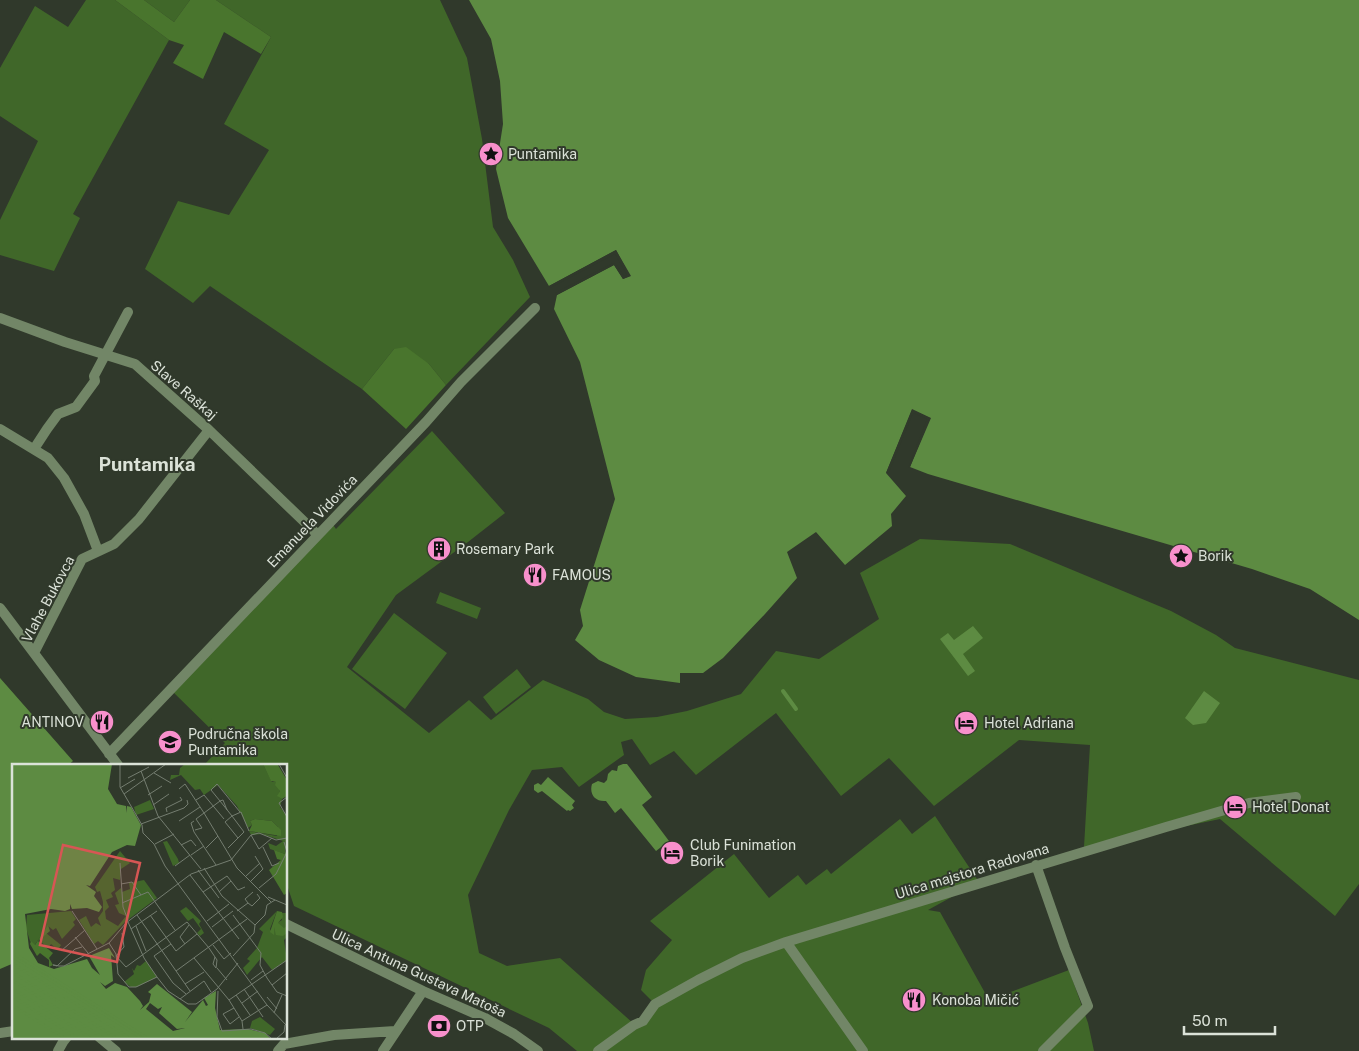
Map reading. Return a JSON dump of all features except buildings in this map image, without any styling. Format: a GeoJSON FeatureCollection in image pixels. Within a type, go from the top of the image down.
{"type":"FeatureCollection","features":[{"type":"Feature","properties":{"kind":"street","name":"Emanuela Vidovića"},"geometry":{"type":"LineString","coordinates":[[109,754],[426,422],[461,382],[535,308]]}},
{"type":"Feature","properties":{"kind":"street"},"geometry":{"type":"LineString","coordinates":[[34,450],[58,414],[76,407],[95,381],[94,376],[128,312]]}},
{"type":"Feature","properties":{"kind":"street","name":"Slave Raškaj"},"geometry":{"type":"LineString","coordinates":[[0,318],[65,342],[135,364],[209,430],[318,535]]}},
{"type":"Feature","properties":{"kind":"street"},"geometry":{"type":"LineString","coordinates":[[0,429],[48,458],[64,478],[84,514],[98,552]]}},
{"type":"Feature","properties":{"kind":"street","name":"Vlahe Bukovca"},"geometry":{"type":"LineString","coordinates":[[34,653],[82,559],[114,544],[139,519],[209,430]]}},
{"type":"Feature","properties":{"kind":"street"},"geometry":{"type":"LineString","coordinates":[[0,608],[117,764]]}},
{"type":"Feature","properties":{"kind":"street","name":"Ulica majstora Radovana"},"geometry":{"type":"LineString","coordinates":[[598,1051],[634,1024],[643,1021],[655,1004],[742,958],[786,942],[1036,865],[1250,803],[1296,797]]}},
{"type":"Feature","properties":{"kind":"street"},"geometry":{"type":"LineString","coordinates":[[1036,865],[1065,948],[1088,1006],[1043,1051]]}},
{"type":"Feature","properties":{"kind":"street","name":"Ulica Antuna Gustava Matoša"},"geometry":{"type":"LineString","coordinates":[[288,925],[423,991],[484,1018],[514,1034],[538,1051]]}},
{"type":"Feature","properties":{"kind":"street"},"geometry":{"type":"LineString","coordinates":[[786,942],[864,1051]]}},
{"type":"Feature","properties":{"kind":"street"},"geometry":{"type":"LineString","coordinates":[[383,1051],[423,991]]}},
{"type":"Feature","properties":{"kind":"street"},"geometry":{"type":"LineString","coordinates":[[278,1051],[284,1044],[334,1035],[395,1031]]}},
{"type":"Feature","properties":{"kind":"street"},"geometry":{"type":"LineString","coordinates":[[58,1051],[66,1038]]}},
{"type":"Feature","properties":{"kind":"street"},"geometry":{"type":"LineString","coordinates":[[101,1038],[116,1051]]}},
{"type":"Feature","properties":{"kind":"shaded area"},"geometry":{"type":"Polygon","coordinates":[[[86,0],[115,0],[169,40],[73,214],[80,218],[54,271],[0,255],[0,220],[38,141],[0,116],[0,68],[35,6],[68,27],[86,0]]]}},
{"type":"Feature","properties":{"kind":"shaded area"},"geometry":{"type":"Polygon","coordinates":[[[115,0],[144,0],[174,22],[190,0],[216,0],[271,37],[261,54],[224,32],[203,79],[173,63],[184,45],[169,40],[115,0]]]}},
{"type":"Feature","properties":{"kind":"shaded area"},"geometry":{"type":"Polygon","coordinates":[[[144,0],[190,0],[174,22],[144,0]]]}},
{"type":"Feature","properties":{"kind":"shaded area"},"geometry":{"type":"Polygon","coordinates":[[[216,0],[440,0],[467,58],[482,139],[493,227],[513,260],[530,297],[446,385],[429,364],[394,349],[362,389],[210,286],[193,303],[145,269],[178,201],[229,215],[269,150],[224,124],[271,37],[216,0]]]}},
{"type":"Feature","properties":{"kind":"shaded area"},"geometry":{"type":"Polygon","coordinates":[[[469,0],[1359,0],[1359,620],[1310,589],[1252,569],[928,474],[910,467],[930,418],[912,410],[886,473],[906,496],[891,514],[892,526],[845,565],[816,532],[787,552],[797,578],[723,658],[703,673],[680,673],[680,683],[636,677],[599,660],[575,640],[583,626],[580,610],[615,499],[580,362],[554,309],[557,295],[614,265],[623,279],[630,276],[616,250],[549,286],[508,218],[496,169],[503,124],[500,81],[491,39],[469,0]]]}},
{"type":"Feature","properties":{"kind":"shaded area"},"geometry":{"type":"Polygon","coordinates":[[[406,347],[429,364],[446,385],[406,429],[362,389],[394,349],[406,347]]]}},
{"type":"Feature","properties":{"kind":"shaded area"},"geometry":{"type":"Polygon","coordinates":[[[432,431],[505,513],[396,595],[347,667],[429,733],[469,700],[491,720],[543,680],[588,699],[604,712],[625,719],[657,717],[687,711],[741,694],[776,651],[819,659],[879,619],[860,573],[920,539],[1010,544],[1171,611],[1216,635],[1235,648],[1359,680],[1359,884],[1335,916],[1220,819],[1084,847],[1090,745],[1019,740],[934,806],[889,758],[841,796],[776,713],[696,775],[674,751],[650,765],[632,739],[621,742],[624,755],[579,787],[562,767],[532,770],[509,810],[468,895],[479,953],[507,966],[560,958],[634,1024],[655,1004],[641,990],[646,970],[672,940],[650,921],[734,854],[769,898],[798,875],[806,885],[827,869],[831,874],[900,819],[912,834],[935,816],[979,882],[928,910],[940,912],[989,1000],[1069,970],[1088,1023],[1094,1051],[577,1051],[549,1028],[294,906],[288,888],[288,764],[205,764],[225,743],[171,690],[331,522],[336,529],[432,431]]]}},
{"type":"Feature","properties":{"kind":"shaded area"},"geometry":{"type":"Polygon","coordinates":[[[440,592],[481,608],[477,619],[436,603],[440,592]]]}},
{"type":"Feature","properties":{"kind":"shaded area"},"geometry":{"type":"Polygon","coordinates":[[[394,613],[447,653],[405,709],[352,669],[394,613]]]}},
{"type":"Feature","properties":{"kind":"shaded area"},"geometry":{"type":"Polygon","coordinates":[[[973,626],[983,638],[963,654],[975,671],[968,676],[940,639],[948,633],[954,640],[973,626]]]}},
{"type":"Feature","properties":{"kind":"shaded area"},"geometry":{"type":"Polygon","coordinates":[[[517,669],[531,687],[496,714],[483,697],[517,669]]]}},
{"type":"Feature","properties":{"kind":"shaded area"},"geometry":{"type":"Polygon","coordinates":[[[0,678],[73,761],[69,764],[12,764],[12,964],[0,969],[0,678]]]}},
{"type":"Feature","properties":{"kind":"shaded area"},"geometry":{"type":"Polygon","coordinates":[[[1204,691],[1220,703],[1206,723],[1193,725],[1185,718],[1204,691]]]}},
{"type":"Feature","properties":{"kind":"shaded area"},"geometry":{"type":"Polygon","coordinates":[[[627,764],[652,797],[642,805],[669,841],[656,851],[621,808],[615,813],[606,801],[596,799],[592,794],[592,784],[598,781],[604,783],[612,770],[617,771],[618,766],[627,764]]]}},
{"type":"Feature","properties":{"kind":"shaded area"},"geometry":{"type":"Polygon","coordinates":[[[548,777],[575,801],[572,805],[574,808],[570,811],[567,811],[542,791],[538,793],[534,790],[534,785],[538,783],[541,785],[548,777]]]}},
{"type":"Feature","properties":{"kind":"pier"},"geometry":{"type":"Polygon","coordinates":[[[616,250],[631,276],[623,279],[614,265],[557,295],[555,293],[613,263],[616,264],[624,276],[627,275],[615,254],[550,288],[549,286],[616,250]]]}},
{"type":"Feature","properties":{"kind":"pier"},"geometry":{"type":"Polygon","coordinates":[[[912,409],[931,418],[908,468],[927,419],[913,413],[889,472],[886,473],[912,409]]]}},
{"type":"Feature","properties":{"kind":"waterway"},"geometry":{"type":"LineString","coordinates":[[783,691],[796,709]]}},
{"type":"Feature","properties":{"kind":"place","name":"Puntamika"},"geometry":{"type":"Point","coordinates":[491,154]}},
{"type":"Feature","properties":{"kind":"place","name":"Rosemary Park"},"geometry":{"type":"Point","coordinates":[439,549]}},
{"type":"Feature","properties":{"kind":"place","name":"Borik"},"geometry":{"type":"Point","coordinates":[1181,556]}},
{"type":"Feature","properties":{"kind":"place","name":"FAMOUS"},"geometry":{"type":"Point","coordinates":[535,575]}},
{"type":"Feature","properties":{"kind":"place","name":"ANTINOV"},"geometry":{"type":"Point","coordinates":[102,722]}},
{"type":"Feature","properties":{"kind":"place","name":"Hotel Adriana"},"geometry":{"type":"Point","coordinates":[966,723]}},
{"type":"Feature","properties":{"kind":"place","name":"Područna škola Puntamika"},"geometry":{"type":"Point","coordinates":[170,742]}},
{"type":"Feature","properties":{"kind":"place","name":"Hotel Donat"},"geometry":{"type":"Point","coordinates":[1235,807]}},
{"type":"Feature","properties":{"kind":"place","name":"Club Funimation Borik"},"geometry":{"type":"Point","coordinates":[672,853]}},
{"type":"Feature","properties":{"kind":"place","name":"Konoba Mičić"},"geometry":{"type":"Point","coordinates":[914,1000]}},
{"type":"Feature","properties":{"kind":"place","name":"OTP"},"geometry":{"type":"Point","coordinates":[439,1026]}},
{"type":"Feature","properties":{"kind":"district","name":"Puntamika"},"geometry":{"type":"Point","coordinates":[147,464]}}]}
